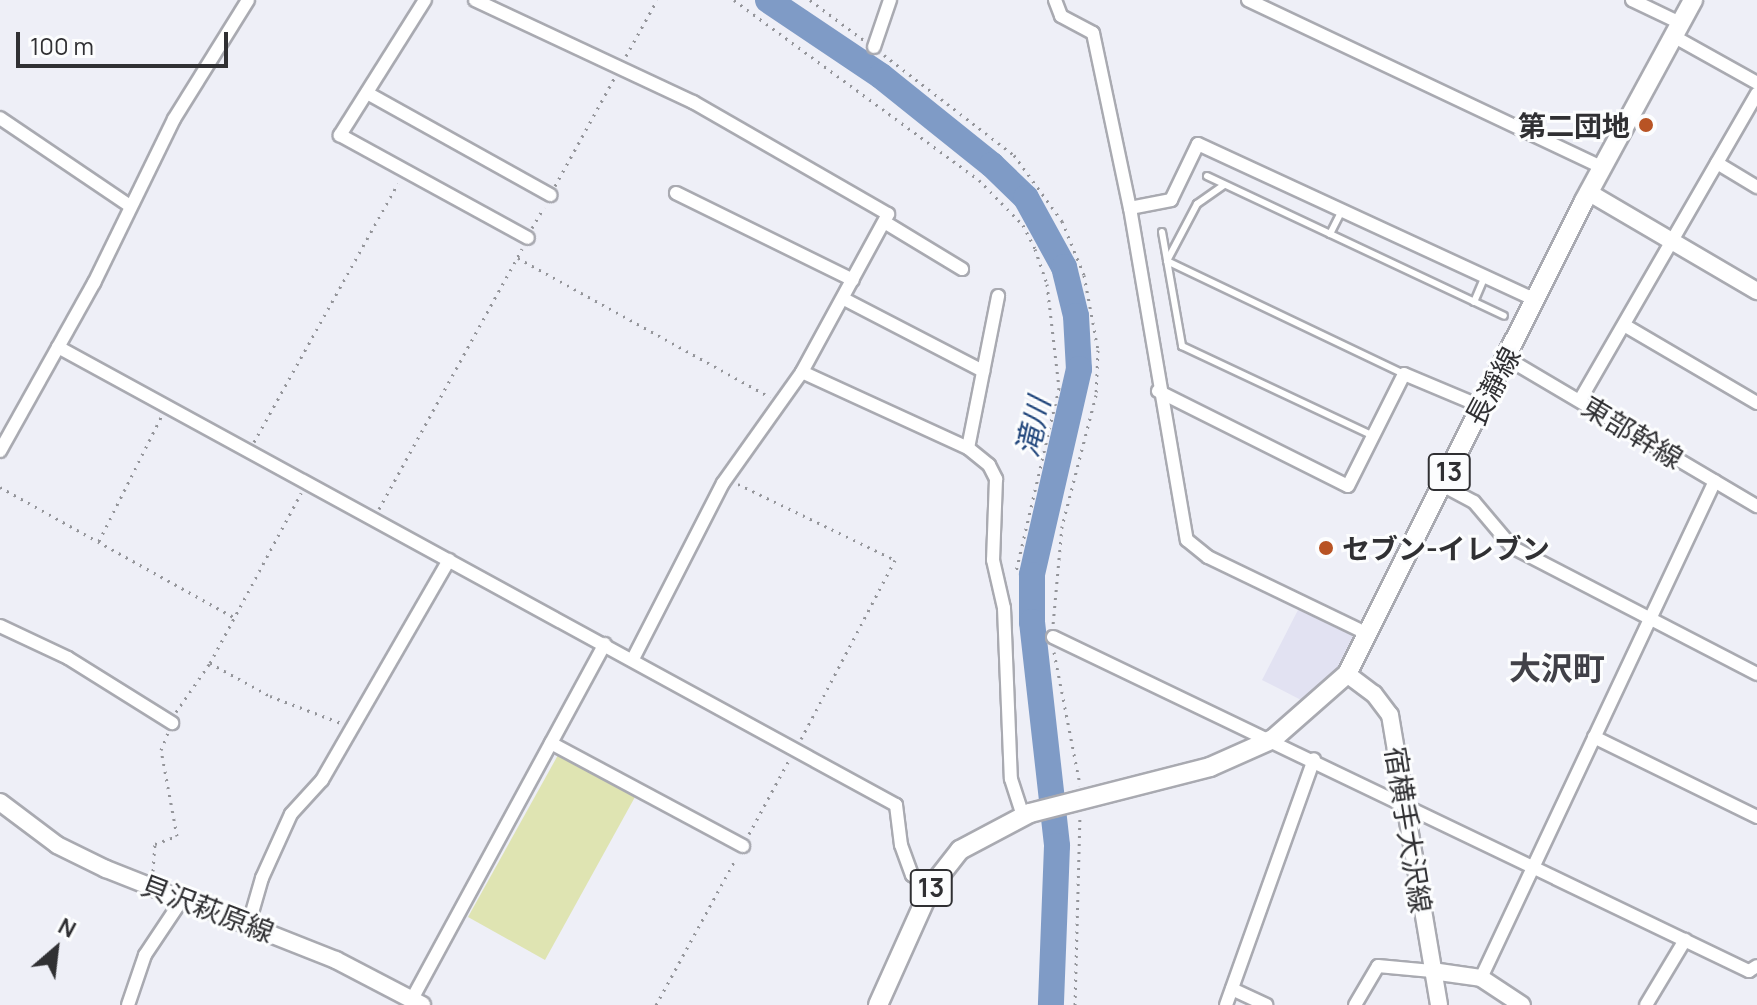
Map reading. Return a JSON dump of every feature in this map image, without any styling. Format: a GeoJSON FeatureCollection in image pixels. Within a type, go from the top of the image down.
{"type":"FeatureCollection","features":[{"type":"Feature","properties":{"kind":"main road","name":"長瀞線"},"geometry":{"type":"LineString","coordinates":[[1078,798],[1210,767],[1273,739],[1347,674],[1480,406],[1508,359],[1588,192],[1693,0]]}},
{"type":"Feature","properties":{"kind":"main road","name":"13"},"geometry":{"type":"LineString","coordinates":[[878,1005],[931,887],[960,850],[1027,814],[1078,798]]}},
{"type":"Feature","properties":{"kind":"street"},"geometry":{"type":"LineString","coordinates":[[0,451],[58,347],[174,119],[248,0]]}},
{"type":"Feature","properties":{"kind":"street"},"geometry":{"type":"LineString","coordinates":[[425,0],[340,135],[528,238]]}},
{"type":"Feature","properties":{"kind":"street"},"geometry":{"type":"LineString","coordinates":[[475,0],[693,102],[888,214],[886,223],[802,372],[728,479],[633,659]]}},
{"type":"Feature","properties":{"kind":"street"},"geometry":{"type":"LineString","coordinates":[[874,47],[890,0]]}},
{"type":"Feature","properties":{"kind":"street"},"geometry":{"type":"LineString","coordinates":[[1055,0],[1061,16],[1093,33],[1130,208],[1158,391],[1187,540],[1208,557],[1368,634]]}},
{"type":"Feature","properties":{"kind":"street"},"geometry":{"type":"LineString","coordinates":[[1248,0],[1602,167]]}},
{"type":"Feature","properties":{"kind":"street"},"geometry":{"type":"LineString","coordinates":[[1632,0],[1757,83]]}},
{"type":"Feature","properties":{"kind":"street"},"geometry":{"type":"LineString","coordinates":[[367,93],[550,195]]}},
{"type":"Feature","properties":{"kind":"street"},"geometry":{"type":"LineString","coordinates":[[1580,400],[1757,93]]}},
{"type":"Feature","properties":{"kind":"street"},"geometry":{"type":"LineString","coordinates":[[0,118],[130,206]]}},
{"type":"Feature","properties":{"kind":"street"},"geometry":{"type":"LineString","coordinates":[[1130,208],[1171,200],[1198,144],[1536,300]]}},
{"type":"Feature","properties":{"kind":"street"},"geometry":{"type":"LineString","coordinates":[[1717,163],[1757,187]]}},
{"type":"Feature","properties":{"kind":"street"},"geometry":{"type":"LineString","coordinates":[[1588,192],[1757,291]]}},
{"type":"Feature","properties":{"kind":"street"},"geometry":{"type":"LineString","coordinates":[[676,193],[853,280]]}},
{"type":"Feature","properties":{"kind":"street"},"geometry":{"type":"LineString","coordinates":[[886,223],[962,269]]}},
{"type":"Feature","properties":{"kind":"street"},"geometry":{"type":"LineString","coordinates":[[968,448],[998,296]]}},
{"type":"Feature","properties":{"kind":"street"},"geometry":{"type":"LineString","coordinates":[[844,299],[983,371]]}},
{"type":"Feature","properties":{"kind":"street"},"geometry":{"type":"LineString","coordinates":[[1624,325],[1757,403]]}},
{"type":"Feature","properties":{"kind":"street"},"geometry":{"type":"LineString","coordinates":[[58,347],[796,747],[896,805],[901,845],[912,875],[931,887]]}},
{"type":"Feature","properties":{"kind":"street","name":"東部幹線"},"geometry":{"type":"LineString","coordinates":[[1508,359],[1757,506]]}},
{"type":"Feature","properties":{"kind":"street"},"geometry":{"type":"LineString","coordinates":[[802,372],[968,448],[989,465],[996,479],[993,560],[1004,608],[1011,779],[1027,814]]}},
{"type":"Feature","properties":{"kind":"street"},"geometry":{"type":"LineString","coordinates":[[1158,391],[1348,486],[1404,374],[1480,406]]}},
{"type":"Feature","properties":{"kind":"street"},"geometry":{"type":"LineString","coordinates":[[1481,978],[1715,481]]}},
{"type":"Feature","properties":{"kind":"street"},"geometry":{"type":"LineString","coordinates":[[1442,485],[1474,502],[1512,547],[1757,674]]}},
{"type":"Feature","properties":{"kind":"street"},"geometry":{"type":"LineString","coordinates":[[249,923],[291,814],[322,780],[449,560]]}},
{"type":"Feature","properties":{"kind":"street"},"geometry":{"type":"LineString","coordinates":[[0,626],[68,658],[172,723]]}},
{"type":"Feature","properties":{"kind":"street"},"geometry":{"type":"LineString","coordinates":[[1053,637],[1273,739],[1749,971],[1757,966]]}},
{"type":"Feature","properties":{"kind":"street"},"geometry":{"type":"LineString","coordinates":[[417,1002],[605,644]]}},
{"type":"Feature","properties":{"kind":"street","name":"宿横手大沢線"},"geometry":{"type":"LineString","coordinates":[[1347,674],[1374,694],[1390,715],[1439,1005]]}},
{"type":"Feature","properties":{"kind":"street"},"geometry":{"type":"LineString","coordinates":[[1594,737],[1757,817]]}},
{"type":"Feature","properties":{"kind":"street"},"geometry":{"type":"LineString","coordinates":[[551,743],[743,846]]}},
{"type":"Feature","properties":{"kind":"street"},"geometry":{"type":"LineString","coordinates":[[1226,1005],[1314,759]]}},
{"type":"Feature","properties":{"kind":"street","name":"貝沢萩原線"},"geometry":{"type":"LineString","coordinates":[[0,802],[57,845],[249,923],[417,1002]]}},
{"type":"Feature","properties":{"kind":"street"},"geometry":{"type":"LineString","coordinates":[[128,1005],[145,955],[183,898]]}},
{"type":"Feature","properties":{"kind":"street"},"geometry":{"type":"LineString","coordinates":[[1646,1005],[1685,940]]}},
{"type":"Feature","properties":{"kind":"street"},"geometry":{"type":"LineString","coordinates":[[1355,1005],[1378,966],[1481,978],[1522,1005]]}},
{"type":"Feature","properties":{"kind":"street"},"geometry":{"type":"LineString","coordinates":[[1232,989],[1267,1005]]}},
{"type":"Feature","properties":{"kind":"lane"},"geometry":{"type":"LineString","coordinates":[[1207,176],[1504,316]]}},
{"type":"Feature","properties":{"kind":"lane"},"geometry":{"type":"LineString","coordinates":[[1167,261],[1197,204],[1224,185]]}},
{"type":"Feature","properties":{"kind":"lane"},"geometry":{"type":"LineString","coordinates":[[1330,234],[1342,210]]}},
{"type":"Feature","properties":{"kind":"lane"},"geometry":{"type":"LineString","coordinates":[[1162,232],[1182,346],[1373,436]]}},
{"type":"Feature","properties":{"kind":"lane"},"geometry":{"type":"LineString","coordinates":[[1167,261],[1404,374]]}},
{"type":"Feature","properties":{"kind":"lane"},"geometry":{"type":"LineString","coordinates":[[1474,302],[1485,276]]}},
{"type":"Feature","properties":{"kind":"path"},"geometry":{"type":"LineString","coordinates":[[374,518],[657,0]]}},
{"type":"Feature","properties":{"kind":"path"},"geometry":{"type":"LineString","coordinates":[[734,0],[979,180],[1023,225],[1035,249],[1047,284],[1059,388],[1016,571]]}},
{"type":"Feature","properties":{"kind":"path"},"geometry":{"type":"LineString","coordinates":[[810,0],[1014,155],[1062,221],[1084,275],[1098,350],[1096,395],[1062,526],[1054,583],[1053,637],[1078,798],[1075,1005]]}},
{"type":"Feature","properties":{"kind":"path"},"geometry":{"type":"LineString","coordinates":[[249,450],[404,172]]}},
{"type":"Feature","properties":{"kind":"path"},"geometry":{"type":"LineString","coordinates":[[518,258],[779,402]]}},
{"type":"Feature","properties":{"kind":"path"},"geometry":{"type":"LineString","coordinates":[[98,542],[167,405]]}},
{"type":"Feature","properties":{"kind":"path"},"geometry":{"type":"LineString","coordinates":[[656,1005],[895,560],[728,479]]}},
{"type":"Feature","properties":{"kind":"path"},"geometry":{"type":"LineString","coordinates":[[152,885],[155,844],[177,836],[161,750],[172,723],[210,663],[307,482]]}},
{"type":"Feature","properties":{"kind":"path"},"geometry":{"type":"LineString","coordinates":[[0,487],[234,617]]}},
{"type":"Feature","properties":{"kind":"path"},"geometry":{"type":"LineString","coordinates":[[210,663],[270,696],[352,729]]}},
{"type":"Feature","properties":{"kind":"shaded area"},"geometry":{"type":"Polygon","coordinates":[[[1298,610],[1350,632],[1354,640],[1340,665],[1305,702],[1262,680],[1298,610]]]}},
{"type":"Feature","properties":{"kind":"green space"},"geometry":{"type":"Polygon","coordinates":[[[558,755],[635,797],[545,960],[468,917],[558,755]]]}},
{"type":"Feature","properties":{"kind":"waterway","name":"滝川"},"geometry":{"type":"LineString","coordinates":[[768,0],[881,76],[992,165],[1026,198],[1064,267],[1076,316],[1079,369],[1032,575],[1032,622],[1057,846],[1051,1005]]}},
{"type":"Feature","properties":{"kind":"place","name":"第二団地"},"geometry":{"type":"Point","coordinates":[1646,125]}},
{"type":"Feature","properties":{"kind":"place","name":"セブン-イレブン"},"geometry":{"type":"Point","coordinates":[1326,548]}},
{"type":"Feature","properties":{"kind":"district","name":"大沢町"},"geometry":{"type":"Point","coordinates":[1557,668]}}]}
